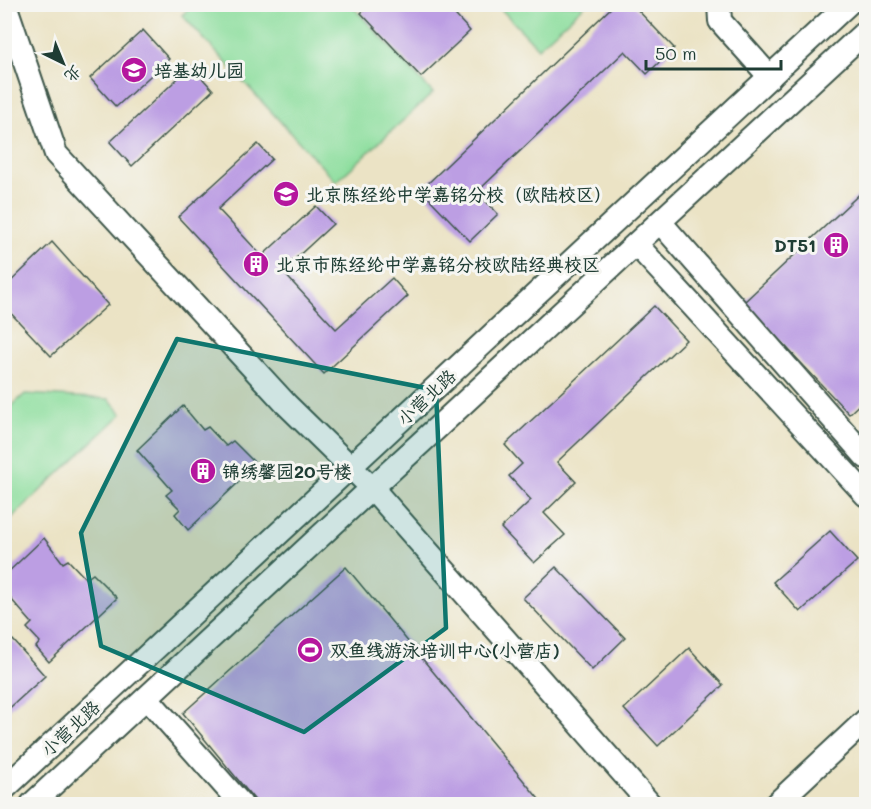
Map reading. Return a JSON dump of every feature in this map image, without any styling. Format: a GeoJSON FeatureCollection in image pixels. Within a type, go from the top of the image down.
{"type":"FeatureCollection","features":[{"type":"Feature","properties":{"kind":"street"},"geometry":{"type":"LineString","coordinates":[[5,4],[56,154],[286,404],[372,488],[650,804]]}},
{"type":"Feature","properties":{"kind":"street"},"geometry":{"type":"LineString","coordinates":[[719,4],[720,21],[771,77]]}},
{"type":"Feature","properties":{"kind":"street","name":"小营北路"},"geometry":{"type":"LineString","coordinates":[[4,789],[848,4]]}},
{"type":"Feature","properties":{"kind":"street","name":"小营北路"},"geometry":{"type":"LineString","coordinates":[[32,804],[867,31]]}},
{"type":"Feature","properties":{"kind":"street"},"geometry":{"type":"LineString","coordinates":[[660,222],[867,457]]}},
{"type":"Feature","properties":{"kind":"street"},"geometry":{"type":"LineString","coordinates":[[636,244],[867,495]]}},
{"type":"Feature","properties":{"kind":"street"},"geometry":{"type":"LineString","coordinates":[[147,698],[241,804]]}},
{"type":"Feature","properties":{"kind":"street"},"geometry":{"type":"LineString","coordinates":[[776,804],[867,720]]}},
{"type":"Feature","properties":{"kind":"highlighted area"},"geometry":{"type":"Polygon","coordinates":[[[177,339],[436,390],[446,628],[304,732],[101,646],[81,533],[177,339]]]}},
{"type":"Feature","properties":{"kind":"green space"},"geometry":{"type":"Polygon","coordinates":[[[194,4],[351,5],[433,93],[336,182],[182,15],[194,4]]]}},
{"type":"Feature","properties":{"kind":"green space"},"geometry":{"type":"Polygon","coordinates":[[[497,5],[585,5],[538,48],[497,5]]]}},
{"type":"Feature","properties":{"kind":"green space"},"geometry":{"type":"Polygon","coordinates":[[[25,394],[109,399],[122,414],[5,524],[5,412],[25,394]]]}},
{"type":"Feature","properties":{"kind":"building"},"geometry":{"type":"Polygon","coordinates":[[[370,4],[445,4],[470,31],[421,77],[361,13],[370,4]]]}},
{"type":"Feature","properties":{"kind":"building"},"geometry":{"type":"Polygon","coordinates":[[[615,4],[632,4],[674,48],[647,74],[625,51],[477,192],[498,214],[470,241],[421,190],[615,4]]]}},
{"type":"Feature","properties":{"kind":"building"},"geometry":{"type":"Polygon","coordinates":[[[143,30],[169,59],[116,107],[90,78],[143,30]]]}},
{"type":"Feature","properties":{"kind":"building"},"geometry":{"type":"Polygon","coordinates":[[[191,66],[213,90],[132,166],[110,142],[191,66]]]}},
{"type":"Feature","properties":{"kind":"building","name":"北京市陈经纶中学嘉铭分校欧陆经典校区"},"geometry":{"type":"Polygon","coordinates":[[[258,144],[272,159],[218,209],[262,256],[316,206],[333,224],[282,271],[336,329],[392,278],[408,296],[324,374],[178,217],[258,144]]]}},
{"type":"Feature","properties":{"kind":"building","name":"DT51"},"geometry":{"type":"Polygon","coordinates":[[[866,188],[866,398],[849,414],[744,302],[866,188]]]}},
{"type":"Feature","properties":{"kind":"building"},"geometry":{"type":"Polygon","coordinates":[[[52,242],[108,305],[51,356],[4,306],[4,288],[52,242]]]}},
{"type":"Feature","properties":{"kind":"building"},"geometry":{"type":"Polygon","coordinates":[[[654,306],[686,340],[557,462],[576,482],[544,513],[565,535],[534,563],[501,528],[531,500],[509,476],[522,464],[505,445],[654,306]]]}},
{"type":"Feature","properties":{"kind":"building","name":"锦绣馨园20号楼"},"geometry":{"type":"Polygon","coordinates":[[[183,406],[203,430],[208,427],[226,446],[233,441],[257,465],[188,530],[175,514],[180,509],[166,495],[172,490],[137,450],[183,406]]]}},
{"type":"Feature","properties":{"kind":"building"},"geometry":{"type":"Polygon","coordinates":[[[830,531],[857,561],[800,612],[773,582],[830,531]]]}},
{"type":"Feature","properties":{"kind":"building"},"geometry":{"type":"Polygon","coordinates":[[[44,538],[63,563],[68,560],[86,579],[93,574],[117,598],[49,662],[36,647],[40,642],[27,628],[32,623],[4,591],[4,576],[44,538]]]}},
{"type":"Feature","properties":{"kind":"building"},"geometry":{"type":"Polygon","coordinates":[[[346,567],[543,804],[258,804],[183,713],[346,567]]]}},
{"type":"Feature","properties":{"kind":"building"},"geometry":{"type":"Polygon","coordinates":[[[556,567],[625,638],[592,670],[523,598],[556,567]]]}},
{"type":"Feature","properties":{"kind":"building"},"geometry":{"type":"Polygon","coordinates":[[[13,640],[45,676],[4,713],[4,648],[13,640]]]}},
{"type":"Feature","properties":{"kind":"building"},"geometry":{"type":"Polygon","coordinates":[[[689,648],[723,685],[658,746],[624,709],[689,648]]]}},
{"type":"Feature","properties":{"kind":"place","name":"培基幼儿园"},"geometry":{"type":"Point","coordinates":[134,70]}},
{"type":"Feature","properties":{"kind":"place","name":"北京陈经纶中学嘉铭分校（欧陆校区）"},"geometry":{"type":"Point","coordinates":[286,194]}},
{"type":"Feature","properties":{"kind":"place","name":"DT51"},"geometry":{"type":"Point","coordinates":[836,245]}},
{"type":"Feature","properties":{"kind":"place","name":"北京市陈经纶中学嘉铭分校欧陆经典校区"},"geometry":{"type":"Point","coordinates":[256,264]}},
{"type":"Feature","properties":{"kind":"place","name":"锦绣馨园20号楼"},"geometry":{"type":"Point","coordinates":[203,471]}},
{"type":"Feature","properties":{"kind":"place","name":"双鱼线游泳培训中心(小营店)"},"geometry":{"type":"Point","coordinates":[310,650]}}]}
